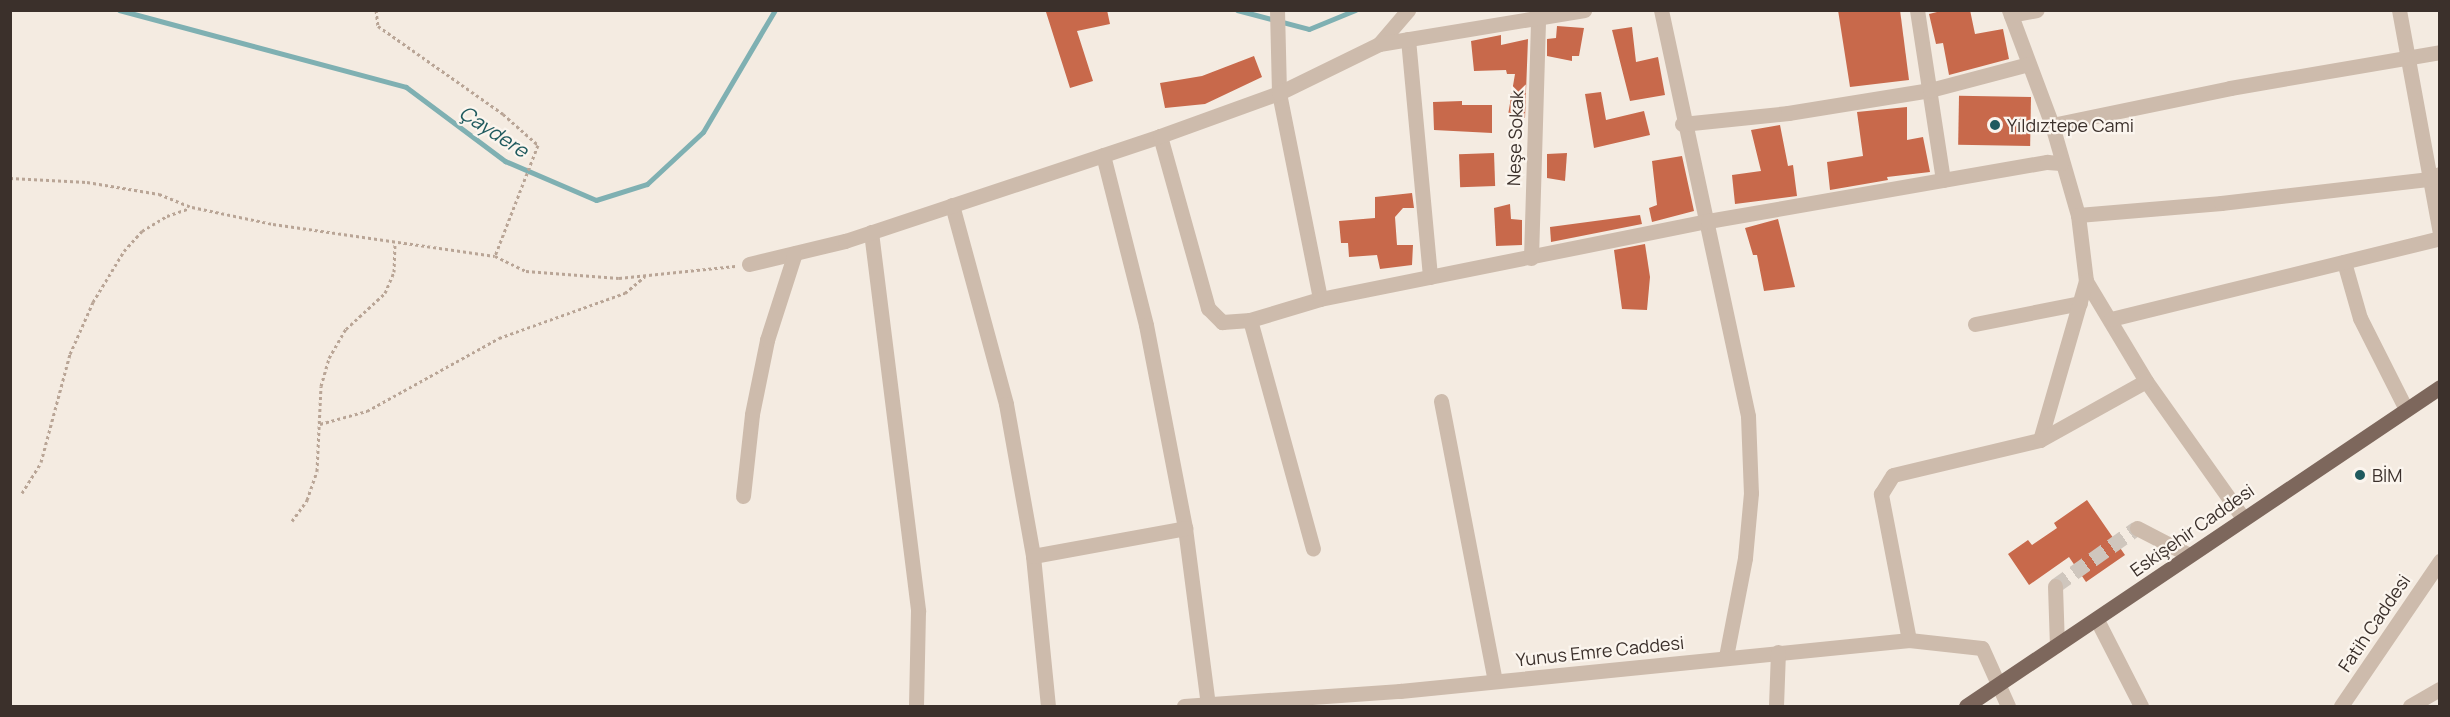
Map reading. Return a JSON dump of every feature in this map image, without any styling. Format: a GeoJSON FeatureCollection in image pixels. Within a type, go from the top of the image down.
{"type":"FeatureCollection","features":[{"type":"Feature","properties":{"kind":"main road","name":"Eskişehir Caddesi"},"geometry":{"type":"LineString","coordinates":[[1966,706],[1999,682],[2097,620],[2243,518],[2439,387]]}},
{"type":"Feature","properties":{"kind":"street"},"geometry":{"type":"LineString","coordinates":[[1277,10],[1279,93],[1320,299]]}},
{"type":"Feature","properties":{"kind":"street"},"geometry":{"type":"LineString","coordinates":[[1379,44],[1408,10]]}},
{"type":"Feature","properties":{"kind":"street"},"geometry":{"type":"LineString","coordinates":[[749,264],[871,232],[1160,136],[1279,93],[1379,44],[1584,10]]}},
{"type":"Feature","properties":{"kind":"street"},"geometry":{"type":"LineString","coordinates":[[1660,10],[1682,124],[1708,221],[1748,416],[1751,493],[1744,558],[1726,657]]}},
{"type":"Feature","properties":{"kind":"street"},"geometry":{"type":"LineString","coordinates":[[1917,10],[1943,180]]}},
{"type":"Feature","properties":{"kind":"street"},"geometry":{"type":"LineString","coordinates":[[2037,10],[2010,13],[2052,125],[2061,163],[2078,215],[2086,281],[2040,440]]}},
{"type":"Feature","properties":{"kind":"street"},"geometry":{"type":"LineString","coordinates":[[2399,10],[2434,176],[2439,233]]}},
{"type":"Feature","properties":{"kind":"street","name":"Neşe Sokak"},"geometry":{"type":"LineString","coordinates":[[1531,258],[1538,18]]}},
{"type":"Feature","properties":{"kind":"street"},"geometry":{"type":"LineString","coordinates":[[1407,39],[1430,277]]}},
{"type":"Feature","properties":{"kind":"street"},"geometry":{"type":"LineString","coordinates":[[2052,125],[2407,56],[2439,52]]}},
{"type":"Feature","properties":{"kind":"street"},"geometry":{"type":"LineString","coordinates":[[1682,124],[1788,113],[1930,90],[2029,64]]}},
{"type":"Feature","properties":{"kind":"street"},"geometry":{"type":"LineString","coordinates":[[1160,136],[1208,308],[1222,321],[1250,320],[1320,299],[1708,221],[2047,162],[2061,163]]}},
{"type":"Feature","properties":{"kind":"street"},"geometry":{"type":"LineString","coordinates":[[1103,154],[1146,325],[1185,528],[1208,704]]}},
{"type":"Feature","properties":{"kind":"street"},"geometry":{"type":"LineString","coordinates":[[2078,215],[2434,176]]}},
{"type":"Feature","properties":{"kind":"street"},"geometry":{"type":"LineString","coordinates":[[952,205],[1006,404],[1033,556],[1048,706]]}},
{"type":"Feature","properties":{"kind":"street"},"geometry":{"type":"LineString","coordinates":[[871,232],[918,611],[916,706]]}},
{"type":"Feature","properties":{"kind":"street"},"geometry":{"type":"LineString","coordinates":[[2111,319],[2439,238]]}},
{"type":"Feature","properties":{"kind":"street"},"geometry":{"type":"LineString","coordinates":[[743,496],[754,404],[768,340],[795,253]]}},
{"type":"Feature","properties":{"kind":"street"},"geometry":{"type":"LineString","coordinates":[[2344,262],[2360,318],[2406,409]]}},
{"type":"Feature","properties":{"kind":"street"},"geometry":{"type":"LineString","coordinates":[[2086,281],[2111,319],[2146,381],[2243,518]]}},
{"type":"Feature","properties":{"kind":"street"},"geometry":{"type":"LineString","coordinates":[[1975,324],[2080,303]]}},
{"type":"Feature","properties":{"kind":"street"},"geometry":{"type":"LineString","coordinates":[[1250,320],[1313,548]]}},
{"type":"Feature","properties":{"kind":"street"},"geometry":{"type":"LineString","coordinates":[[1909,640],[1881,494],[1893,475],[2040,440],[2146,381]]}},
{"type":"Feature","properties":{"kind":"street"},"geometry":{"type":"LineString","coordinates":[[1441,401],[1495,681]]}},
{"type":"Feature","properties":{"kind":"street"},"geometry":{"type":"LineString","coordinates":[[1033,556],[1185,528]]}},
{"type":"Feature","properties":{"kind":"street"},"geometry":{"type":"LineString","coordinates":[[2137,528],[2189,555]]}},
{"type":"Feature","properties":{"kind":"street","name":"Fatih Caddesi"},"geometry":{"type":"LineString","coordinates":[[2341,706],[2439,561]]}},
{"type":"Feature","properties":{"kind":"street"},"geometry":{"type":"LineString","coordinates":[[2055,586],[2057,645]]}},
{"type":"Feature","properties":{"kind":"street"},"geometry":{"type":"LineString","coordinates":[[2097,620],[2140,706]]}},
{"type":"Feature","properties":{"kind":"street","name":"Yunus Emre Caddesi"},"geometry":{"type":"LineString","coordinates":[[1184,706],[1401,699],[1495,681],[1909,640],[1982,648],[1999,682]]}},
{"type":"Feature","properties":{"kind":"street"},"geometry":{"type":"LineString","coordinates":[[1776,706],[1778,652]]}},
{"type":"Feature","properties":{"kind":"street"},"geometry":{"type":"LineString","coordinates":[[1999,682],[2008,706]]}},
{"type":"Feature","properties":{"kind":"street"},"geometry":{"type":"LineString","coordinates":[[2410,706],[2439,691]]}},
{"type":"Feature","properties":{"kind":"path"},"geometry":{"type":"LineString","coordinates":[[376,10],[378,26],[503,114],[538,146],[495,256]]}},
{"type":"Feature","properties":{"kind":"path"},"geometry":{"type":"LineString","coordinates":[[10,178],[97,183],[159,194],[192,207],[395,243],[495,256],[526,271],[645,276],[749,264]]}},
{"type":"Feature","properties":{"kind":"path"},"geometry":{"type":"LineString","coordinates":[[22,494],[40,462],[70,354],[99,292],[124,251],[142,231],[167,216],[192,207]]}},
{"type":"Feature","properties":{"kind":"path"},"geometry":{"type":"LineString","coordinates":[[292,521],[307,500],[318,471],[321,386],[329,358],[346,329],[377,302],[390,283],[395,243]]}},
{"type":"Feature","properties":{"kind":"path"},"geometry":{"type":"LineString","coordinates":[[320,424],[367,411],[499,338],[625,293],[645,276]]}},
{"type":"Feature","properties":{"kind":"building"},"geometry":{"type":"Polygon","coordinates":[[[1107,10],[1110,24],[1077,31],[1093,81],[1070,88],[1046,12],[1107,10]]]}},
{"type":"Feature","properties":{"kind":"building"},"geometry":{"type":"Polygon","coordinates":[[[1838,10],[1900,10],[1909,80],[1850,87],[1838,10]]]}},
{"type":"Feature","properties":{"kind":"building"},"geometry":{"type":"Polygon","coordinates":[[[1945,10],[1970,10],[1975,34],[2003,29],[2009,59],[1949,75],[1943,43],[1936,44],[1929,14],[1945,10]]]}},
{"type":"Feature","properties":{"kind":"building"},"geometry":{"type":"Polygon","coordinates":[[[1557,26],[1584,28],[1579,56],[1572,56],[1572,61],[1547,56],[1547,39],[1556,38],[1557,26]]]}},
{"type":"Feature","properties":{"kind":"building"},"geometry":{"type":"Polygon","coordinates":[[[1632,27],[1636,62],[1658,57],[1665,95],[1630,101],[1612,30],[1632,27]]]}},
{"type":"Feature","properties":{"kind":"building"},"geometry":{"type":"Polygon","coordinates":[[[1501,35],[1501,45],[1528,39],[1525,118],[1508,115],[1515,74],[1507,74],[1506,70],[1474,71],[1471,41],[1501,35]]]}},
{"type":"Feature","properties":{"kind":"building"},"geometry":{"type":"Polygon","coordinates":[[[1254,56],[1262,77],[1205,104],[1165,108],[1160,83],[1202,76],[1254,56]]]}},
{"type":"Feature","properties":{"kind":"building"},"geometry":{"type":"Polygon","coordinates":[[[1601,92],[1606,120],[1644,111],[1650,135],[1594,148],[1585,94],[1601,92]]]}},
{"type":"Feature","properties":{"kind":"building","name":"Yıldıztepe Cami"},"geometry":{"type":"Polygon","coordinates":[[[1959,96],[2031,97],[2030,146],[1958,145],[1959,96]]]}},
{"type":"Feature","properties":{"kind":"building"},"geometry":{"type":"Polygon","coordinates":[[[1462,101],[1462,105],[1492,105],[1492,133],[1434,130],[1433,102],[1462,101]]]}},
{"type":"Feature","properties":{"kind":"building"},"geometry":{"type":"Polygon","coordinates":[[[1907,107],[1907,140],[1923,137],[1930,172],[1887,177],[1888,180],[1830,190],[1827,162],[1863,156],[1857,112],[1907,107]]]}},
{"type":"Feature","properties":{"kind":"building"},"geometry":{"type":"Polygon","coordinates":[[[1780,125],[1788,166],[1793,165],[1797,196],[1735,204],[1732,175],[1761,171],[1751,130],[1780,125]]]}},
{"type":"Feature","properties":{"kind":"building"},"geometry":{"type":"Polygon","coordinates":[[[1494,153],[1495,186],[1460,187],[1459,154],[1494,153]]]}},
{"type":"Feature","properties":{"kind":"building"},"geometry":{"type":"Polygon","coordinates":[[[1567,153],[1565,181],[1547,178],[1547,154],[1567,153]]]}},
{"type":"Feature","properties":{"kind":"building"},"geometry":{"type":"Polygon","coordinates":[[[1682,156],[1694,211],[1652,222],[1649,208],[1657,205],[1652,161],[1682,156]]]}},
{"type":"Feature","properties":{"kind":"building"},"geometry":{"type":"Polygon","coordinates":[[[1412,193],[1414,208],[1403,208],[1395,217],[1397,245],[1413,245],[1412,265],[1380,269],[1377,255],[1349,257],[1348,243],[1341,243],[1339,221],[1375,218],[1375,197],[1412,193]]]}},
{"type":"Feature","properties":{"kind":"building"},"geometry":{"type":"Polygon","coordinates":[[[1510,204],[1511,219],[1522,220],[1522,245],[1496,246],[1494,208],[1510,204]]]}},
{"type":"Feature","properties":{"kind":"building"},"geometry":{"type":"Polygon","coordinates":[[[1640,215],[1642,224],[1551,242],[1550,227],[1640,215]]]}},
{"type":"Feature","properties":{"kind":"building"},"geometry":{"type":"Polygon","coordinates":[[[1778,219],[1795,287],[1764,291],[1757,255],[1753,255],[1745,228],[1778,219]]]}},
{"type":"Feature","properties":{"kind":"building"},"geometry":{"type":"Polygon","coordinates":[[[1645,244],[1650,277],[1647,310],[1622,309],[1614,250],[1645,244]]]}},
{"type":"Feature","properties":{"kind":"building"},"geometry":{"type":"Polygon","coordinates":[[[2087,500],[2125,555],[2086,582],[2069,557],[2029,585],[2008,554],[2028,540],[2032,545],[2057,528],[2054,523],[2087,500]]]}},
{"type":"Feature","properties":{"kind":"waterway","name":"Çaydere"},"geometry":{"type":"LineString","coordinates":[[119,10],[406,87],[505,161],[596,200],[647,184],[703,132],[775,10]]}},
{"type":"Feature","properties":{"kind":"waterway","name":"Çaydere"},"geometry":{"type":"LineString","coordinates":[[1237,10],[1309,29],[1355,10]]}},
{"type":"Feature","properties":{"kind":"tunnel"},"geometry":{"type":"LineString","coordinates":[[2055,586],[2137,528]]}},
{"type":"Feature","properties":{"kind":"place","name":"Yıldıztepe Cami"},"geometry":{"type":"Point","coordinates":[1995,125]}},
{"type":"Feature","properties":{"kind":"place","name":"BİM"},"geometry":{"type":"Point","coordinates":[2360,475]}}]}
